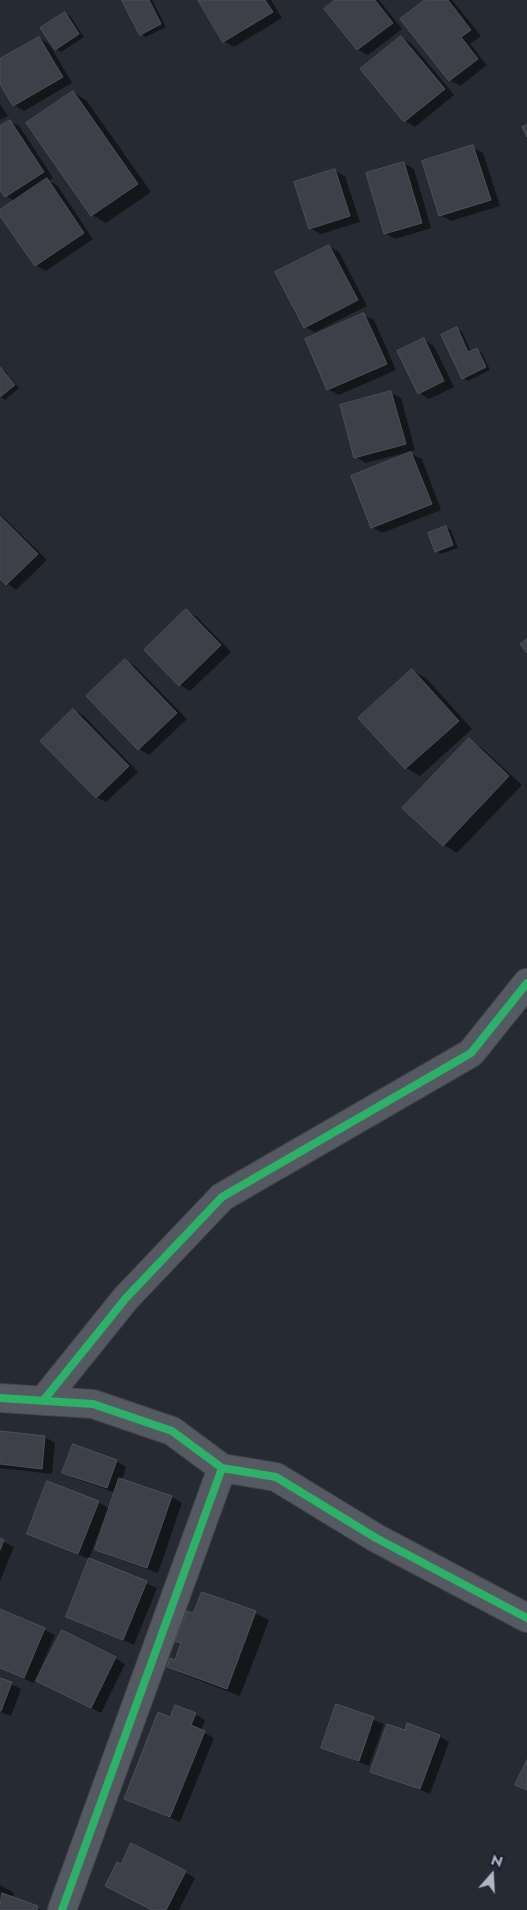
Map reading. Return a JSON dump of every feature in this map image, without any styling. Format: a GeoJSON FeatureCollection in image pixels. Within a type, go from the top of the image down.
{"type":"FeatureCollection","features":[{"type":"Feature","properties":{"kind":"street"},"geometry":{"type":"LineString","coordinates":[[43,1401],[126,1298],[222,1197],[471,1053],[527,983]]}},
{"type":"Feature","properties":{"kind":"street"},"geometry":{"type":"LineString","coordinates":[[0,1398],[93,1404],[172,1432],[222,1468],[276,1477],[376,1538],[527,1618]]}},
{"type":"Feature","properties":{"kind":"street"},"geometry":{"type":"LineString","coordinates":[[62,1910],[222,1468]]}},
{"type":"Feature","properties":{"kind":"building"},"geometry":{"type":"Polygon","coordinates":[[[122,0],[149,0],[161,24],[140,35],[122,0]]]}},
{"type":"Feature","properties":{"kind":"building"},"geometry":{"type":"Polygon","coordinates":[[[198,0],[265,0],[273,12],[223,42],[198,0]]]}},
{"type":"Feature","properties":{"kind":"building"},"geometry":{"type":"Polygon","coordinates":[[[335,0],[375,0],[393,23],[357,50],[324,9],[335,0]]]}},
{"type":"Feature","properties":{"kind":"building"},"geometry":{"type":"Polygon","coordinates":[[[425,0],[448,0],[471,30],[461,37],[478,59],[449,81],[400,19],[425,0]]]}},
{"type":"Feature","properties":{"kind":"building"},"geometry":{"type":"Polygon","coordinates":[[[65,12],[79,34],[55,50],[40,28],[65,12]]]}},
{"type":"Feature","properties":{"kind":"building"},"geometry":{"type":"Polygon","coordinates":[[[401,36],[445,89],[404,122],[360,69],[401,36]]]}},
{"type":"Feature","properties":{"kind":"building"},"geometry":{"type":"Polygon","coordinates":[[[39,37],[63,77],[13,106],[0,84],[0,59],[39,37]]]}},
{"type":"Feature","properties":{"kind":"building"},"geometry":{"type":"Polygon","coordinates":[[[73,91],[138,184],[91,216],[26,123],[73,91]]]}},
{"type":"Feature","properties":{"kind":"building"},"geometry":{"type":"Polygon","coordinates":[[[10,120],[44,172],[5,197],[0,190],[0,126],[10,120]]]}},
{"type":"Feature","properties":{"kind":"building"},"geometry":{"type":"Polygon","coordinates":[[[527,125],[527,137],[522,127],[527,125]]]}},
{"type":"Feature","properties":{"kind":"building"},"geometry":{"type":"Polygon","coordinates":[[[473,145],[491,200],[439,216],[422,161],[473,145]]]}},
{"type":"Feature","properties":{"kind":"building"},"geometry":{"type":"Polygon","coordinates":[[[404,162],[422,223],[384,234],[366,173],[404,162]]]}},
{"type":"Feature","properties":{"kind":"building"},"geometry":{"type":"Polygon","coordinates":[[[335,169],[350,216],[309,229],[294,182],[335,169]]]}},
{"type":"Feature","properties":{"kind":"building"},"geometry":{"type":"Polygon","coordinates":[[[47,178],[84,233],[35,266],[0,216],[0,210],[47,178]]]}},
{"type":"Feature","properties":{"kind":"building"},"geometry":{"type":"Polygon","coordinates":[[[329,245],[358,300],[304,328],[275,272],[329,245]]]}},
{"type":"Feature","properties":{"kind":"building"},"geometry":{"type":"Polygon","coordinates":[[[364,313],[387,364],[327,390],[305,339],[364,313]]]}},
{"type":"Feature","properties":{"kind":"building"},"geometry":{"type":"Polygon","coordinates":[[[457,327],[468,352],[477,348],[486,367],[462,379],[441,335],[457,327]]]}},
{"type":"Feature","properties":{"kind":"building"},"geometry":{"type":"Polygon","coordinates":[[[424,338],[444,381],[418,394],[397,351],[424,338]]]}},
{"type":"Feature","properties":{"kind":"building"},"geometry":{"type":"Polygon","coordinates":[[[0,367],[15,385],[0,397],[0,367]]]}},
{"type":"Feature","properties":{"kind":"building"},"geometry":{"type":"Polygon","coordinates":[[[391,391],[406,444],[354,458],[340,405],[391,391]]]}},
{"type":"Feature","properties":{"kind":"building"},"geometry":{"type":"Polygon","coordinates":[[[411,452],[432,504],[371,528],[351,476],[411,452]]]}},
{"type":"Feature","properties":{"kind":"building"},"geometry":{"type":"Polygon","coordinates":[[[0,516],[38,554],[6,585],[0,579],[0,516]]]}},
{"type":"Feature","properties":{"kind":"building"},"geometry":{"type":"Polygon","coordinates":[[[446,526],[453,545],[435,552],[428,533],[446,526]]]}},
{"type":"Feature","properties":{"kind":"building"},"geometry":{"type":"Polygon","coordinates":[[[186,609],[221,645],[179,686],[144,650],[186,609]]]}},
{"type":"Feature","properties":{"kind":"building"},"geometry":{"type":"Polygon","coordinates":[[[527,639],[527,653],[520,644],[527,639]]]}},
{"type":"Feature","properties":{"kind":"building"},"geometry":{"type":"Polygon","coordinates":[[[125,659],[177,713],[138,750],[86,696],[125,659]]]}},
{"type":"Feature","properties":{"kind":"building"},"geometry":{"type":"Polygon","coordinates":[[[412,669],[459,721],[405,769],[358,718],[412,669]]]}},
{"type":"Feature","properties":{"kind":"building"},"geometry":{"type":"Polygon","coordinates":[[[73,709],[129,766],[96,798],[40,741],[73,709]]]}},
{"type":"Feature","properties":{"kind":"building"},"geometry":{"type":"Polygon","coordinates":[[[469,738],[509,776],[443,846],[402,808],[469,738]]]}},
{"type":"Feature","properties":{"kind":"building"},"geometry":{"type":"Polygon","coordinates":[[[0,1431],[45,1436],[42,1469],[0,1464],[0,1431]]]}},
{"type":"Feature","properties":{"kind":"building"},"geometry":{"type":"Polygon","coordinates":[[[73,1444],[117,1460],[107,1488],[62,1473],[73,1444]]]}},
{"type":"Feature","properties":{"kind":"building"},"geometry":{"type":"Polygon","coordinates":[[[119,1478],[172,1496],[147,1568],[95,1550],[119,1478]]]}},
{"type":"Feature","properties":{"kind":"building"},"geometry":{"type":"Polygon","coordinates":[[[47,1481],[99,1501],[78,1554],[27,1534],[47,1481]]]}},
{"type":"Feature","properties":{"kind":"building"},"geometry":{"type":"Polygon","coordinates":[[[0,1538],[4,1540],[0,1550],[0,1538]]]}},
{"type":"Feature","properties":{"kind":"building"},"geometry":{"type":"Polygon","coordinates":[[[89,1558],[147,1581],[123,1640],[66,1617],[89,1558]]]}},
{"type":"Feature","properties":{"kind":"building"},"geometry":{"type":"Polygon","coordinates":[[[202,1592],[256,1611],[227,1689],[167,1667],[170,1658],[175,1660],[181,1643],[175,1641],[187,1611],[193,1613],[202,1592]]]}},
{"type":"Feature","properties":{"kind":"building"},"geometry":{"type":"Polygon","coordinates":[[[0,1609],[45,1628],[24,1678],[0,1668],[0,1609]]]}},
{"type":"Feature","properties":{"kind":"building"},"geometry":{"type":"Polygon","coordinates":[[[62,1630],[116,1657],[91,1708],[36,1681],[62,1630]]]}},
{"type":"Feature","properties":{"kind":"building"},"geometry":{"type":"Polygon","coordinates":[[[0,1678],[12,1682],[1,1711],[0,1711],[0,1678]]]}},
{"type":"Feature","properties":{"kind":"building"},"geometry":{"type":"Polygon","coordinates":[[[336,1704],[374,1717],[359,1761],[321,1748],[336,1704]]]}},
{"type":"Feature","properties":{"kind":"building"},"geometry":{"type":"Polygon","coordinates":[[[175,1705],[196,1713],[191,1725],[205,1731],[170,1817],[124,1799],[158,1712],[170,1717],[175,1705]]]}},
{"type":"Feature","properties":{"kind":"building"},"geometry":{"type":"Polygon","coordinates":[[[407,1723],[440,1735],[420,1789],[370,1772],[387,1724],[405,1730],[407,1723]]]}},
{"type":"Feature","properties":{"kind":"building"},"geometry":{"type":"Polygon","coordinates":[[[527,1760],[527,1790],[515,1785],[527,1760]]]}},
{"type":"Feature","properties":{"kind":"building"},"geometry":{"type":"Polygon","coordinates":[[[131,1843],[186,1871],[166,1910],[152,1910],[105,1886],[117,1862],[121,1864],[131,1843]]]}},
{"type":"Feature","properties":{"kind":"building"},"geometry":{"type":"Polygon","coordinates":[[[2,1893],[38,1906],[37,1910],[0,1910],[2,1893]]]}},
{"type":"Feature","properties":{"kind":"cycle path"},"geometry":{"type":"LineString","coordinates":[[43,1401],[126,1298],[222,1197],[471,1053],[527,983]]}},
{"type":"Feature","properties":{"kind":"cycle path"},"geometry":{"type":"LineString","coordinates":[[0,1398],[93,1404],[172,1431],[222,1468],[276,1477],[376,1538],[527,1618]]}},
{"type":"Feature","properties":{"kind":"cycle path"},"geometry":{"type":"LineString","coordinates":[[62,1910],[222,1468]]}}]}
